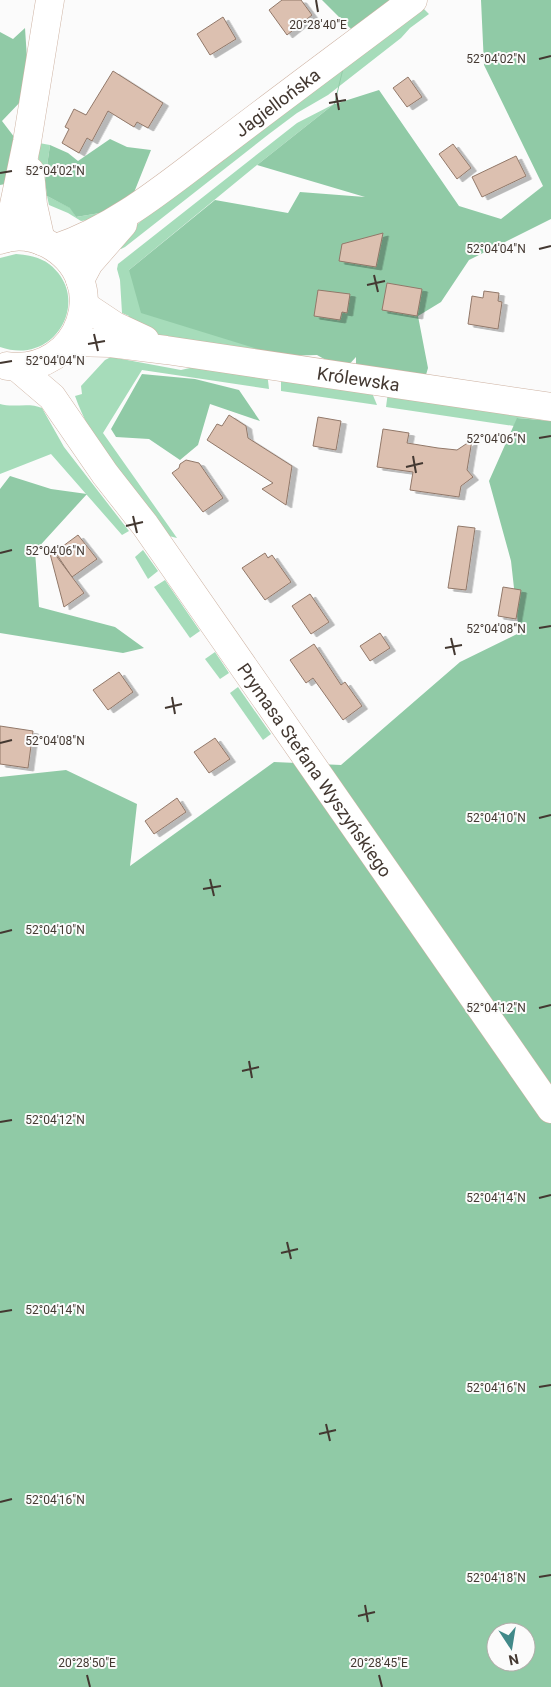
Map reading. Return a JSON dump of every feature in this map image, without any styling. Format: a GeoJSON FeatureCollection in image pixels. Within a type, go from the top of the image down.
{"type":"FeatureCollection","features":[{"type":"Feature","properties":{"kind":"street"},"geometry":{"type":"LineString","coordinates":[[50,0],[27,142],[10,224],[3,239],[26,237],[49,245],[70,263],[82,293]]}},
{"type":"Feature","properties":{"kind":"street","name":"Jagiellońska"},"geometry":{"type":"LineString","coordinates":[[49,245],[74,243],[141,204],[413,0]]}},
{"type":"Feature","properties":{"kind":"street"},"geometry":{"type":"LineString","coordinates":[[27,142],[33,205],[49,245]]}},
{"type":"Feature","properties":{"kind":"street","name":"Jagiellońska"},"geometry":{"type":"LineString","coordinates":[[64,348],[81,324],[82,293],[89,263],[141,204]]}},
{"type":"Feature","properties":{"kind":"street","name":"Królewska"},"geometry":{"type":"LineString","coordinates":[[82,293],[115,326],[166,350]]}},
{"type":"Feature","properties":{"kind":"street","name":"Królewska"},"geometry":{"type":"LineString","coordinates":[[64,348],[110,343],[551,407]]}},
{"type":"Feature","properties":{"kind":"street"},"geometry":{"type":"LineString","coordinates":[[9,366],[32,366],[46,361],[64,348]]}},
{"type":"Feature","properties":{"kind":"street","name":"Prymasa Stefana Wyszyńskiego"},"geometry":{"type":"LineString","coordinates":[[64,348],[63,394],[77,434]]}},
{"type":"Feature","properties":{"kind":"street","name":"Prymasa Stefana Wyszyńskiego"},"geometry":{"type":"LineString","coordinates":[[9,366],[52,397],[191,590],[551,1109]]}},
{"type":"Feature","properties":{"kind":"green space"},"geometry":{"type":"Polygon","coordinates":[[[322,0],[390,0],[353,29],[335,104],[379,90],[459,206],[501,219],[543,186],[484,65],[481,0],[551,0],[551,219],[469,260],[441,302],[418,316],[428,368],[423,385],[356,374],[356,357],[344,370],[317,355],[280,356],[141,313],[129,270],[215,200],[288,213],[300,192],[365,197],[257,165],[334,104],[352,30],[322,0]]]}},
{"type":"Feature","properties":{"kind":"green space"},"geometry":{"type":"Polygon","coordinates":[[[422,7],[429,14],[328,95],[297,113],[125,247],[121,249],[114,247],[143,219],[422,7]]]}},
{"type":"Feature","properties":{"kind":"green space"},"geometry":{"type":"Polygon","coordinates":[[[25,28],[28,74],[23,99],[2,121],[18,142],[16,182],[0,185],[0,32],[13,39],[25,28]]]}},
{"type":"Feature","properties":{"kind":"green space"},"geometry":{"type":"Polygon","coordinates":[[[334,104],[129,270],[280,356],[171,341],[126,324],[129,316],[122,313],[118,264],[297,123],[334,104]]]}},
{"type":"Feature","properties":{"kind":"green space"},"geometry":{"type":"Polygon","coordinates":[[[110,139],[127,147],[151,150],[133,195],[100,213],[76,217],[70,208],[47,196],[45,180],[50,145],[68,153],[78,161],[110,139]]]}},
{"type":"Feature","properties":{"kind":"green space"},"geometry":{"type":"Polygon","coordinates":[[[39,143],[50,145],[45,180],[47,196],[40,196],[39,143]]]}},
{"type":"Feature","properties":{"kind":"green space"},"geometry":{"type":"Polygon","coordinates":[[[47,196],[71,208],[76,217],[100,213],[88,220],[81,221],[49,205],[47,196]]]}},
{"type":"Feature","properties":{"kind":"green space"},"geometry":{"type":"Polygon","coordinates":[[[16,254],[34,257],[49,264],[62,278],[68,294],[68,310],[62,326],[52,338],[37,347],[20,351],[0,347],[0,258],[16,254]]]}},
{"type":"Feature","properties":{"kind":"green space"},"geometry":{"type":"Polygon","coordinates":[[[111,357],[181,370],[203,365],[267,372],[269,389],[142,370],[103,433],[177,538],[165,535],[127,486],[92,434],[75,396],[82,394],[81,386],[105,360],[111,357]]]}},
{"type":"Feature","properties":{"kind":"green space"},"geometry":{"type":"Polygon","coordinates":[[[281,373],[370,388],[377,405],[281,391],[281,373]]]}},
{"type":"Feature","properties":{"kind":"green space"},"geometry":{"type":"Polygon","coordinates":[[[142,374],[195,379],[239,390],[260,421],[210,404],[198,445],[180,460],[149,439],[116,437],[111,429],[142,374]]]}},
{"type":"Feature","properties":{"kind":"green space"},"geometry":{"type":"Polygon","coordinates":[[[388,392],[551,414],[551,421],[518,418],[514,426],[386,407],[388,392]]]}},
{"type":"Feature","properties":{"kind":"green space"},"geometry":{"type":"Polygon","coordinates":[[[0,404],[32,405],[42,408],[64,447],[129,531],[122,535],[51,454],[0,474],[0,404]]]}},
{"type":"Feature","properties":{"kind":"green space"},"geometry":{"type":"Polygon","coordinates":[[[517,418],[551,421],[551,1687],[0,1687],[0,777],[66,770],[137,804],[130,866],[274,762],[341,765],[460,662],[519,633],[511,561],[489,481],[517,418]]]}},
{"type":"Feature","properties":{"kind":"green space"},"geometry":{"type":"Polygon","coordinates":[[[10,476],[51,489],[87,494],[35,551],[39,607],[115,627],[144,648],[123,653],[0,633],[0,489],[10,476]]]}},
{"type":"Feature","properties":{"kind":"green space"},"geometry":{"type":"Polygon","coordinates":[[[143,550],[158,571],[148,579],[135,557],[143,550]]]}},
{"type":"Feature","properties":{"kind":"green space"},"geometry":{"type":"Polygon","coordinates":[[[165,580],[200,631],[190,638],[154,587],[165,580]]]}},
{"type":"Feature","properties":{"kind":"green space"},"geometry":{"type":"Polygon","coordinates":[[[215,652],[229,673],[220,679],[205,659],[215,652]]]}},
{"type":"Feature","properties":{"kind":"green space"},"geometry":{"type":"Polygon","coordinates":[[[238,687],[271,734],[263,740],[230,693],[238,687]]]}},
{"type":"Feature","properties":{"kind":"building"},"geometry":{"type":"Polygon","coordinates":[[[282,0],[301,0],[312,15],[287,35],[269,10],[282,0]]]}},
{"type":"Feature","properties":{"kind":"building"},"geometry":{"type":"Polygon","coordinates":[[[223,17],[236,39],[210,55],[197,34],[223,17]]]}},
{"type":"Feature","properties":{"kind":"building"},"geometry":{"type":"Polygon","coordinates":[[[113,71],[163,103],[148,128],[137,122],[134,127],[108,111],[92,141],[87,138],[79,153],[62,143],[69,129],[65,127],[74,109],[86,115],[113,71]]]}},
{"type":"Feature","properties":{"kind":"building"},"geometry":{"type":"Polygon","coordinates":[[[408,77],[422,97],[407,107],[393,88],[408,77]]]}},
{"type":"Feature","properties":{"kind":"building"},"geometry":{"type":"Polygon","coordinates":[[[453,144],[471,168],[457,179],[439,154],[453,144]]]}},
{"type":"Feature","properties":{"kind":"building"},"geometry":{"type":"Polygon","coordinates":[[[516,156],[526,176],[482,197],[472,177],[516,156]]]}},
{"type":"Feature","properties":{"kind":"building"},"geometry":{"type":"Polygon","coordinates":[[[383,233],[376,267],[339,261],[342,244],[383,233]]]}},
{"type":"Feature","properties":{"kind":"building"},"geometry":{"type":"Polygon","coordinates":[[[387,283],[422,289],[417,316],[382,310],[387,283]]]}},
{"type":"Feature","properties":{"kind":"building"},"geometry":{"type":"Polygon","coordinates":[[[318,290],[350,294],[347,313],[342,312],[340,320],[314,316],[318,290]]]}},
{"type":"Feature","properties":{"kind":"building"},"geometry":{"type":"Polygon","coordinates":[[[484,291],[499,293],[498,301],[502,302],[498,329],[468,324],[472,296],[483,298],[484,291]]]}},
{"type":"Feature","properties":{"kind":"building"},"geometry":{"type":"Polygon","coordinates":[[[229,415],[246,426],[248,438],[292,466],[286,505],[262,489],[273,483],[207,440],[217,424],[222,426],[229,415]]]}},
{"type":"Feature","properties":{"kind":"building"},"geometry":{"type":"Polygon","coordinates":[[[318,417],[341,421],[336,450],[313,446],[318,417]]]}},
{"type":"Feature","properties":{"kind":"building"},"geometry":{"type":"Polygon","coordinates":[[[383,429],[409,433],[407,443],[438,448],[457,450],[472,440],[467,470],[473,477],[461,486],[459,497],[410,490],[413,472],[377,467],[383,429]]]}},
{"type":"Feature","properties":{"kind":"building"},"geometry":{"type":"Polygon","coordinates":[[[186,460],[199,463],[223,498],[203,512],[172,473],[186,460]]]}},
{"type":"Feature","properties":{"kind":"building"},"geometry":{"type":"Polygon","coordinates":[[[458,526],[475,528],[466,590],[448,588],[458,526]]]}},
{"type":"Feature","properties":{"kind":"building"},"geometry":{"type":"Polygon","coordinates":[[[78,535],[97,559],[72,577],[55,552],[78,535]]]}},
{"type":"Feature","properties":{"kind":"building"},"geometry":{"type":"Polygon","coordinates":[[[48,546],[84,593],[64,607],[48,546]]]}},
{"type":"Feature","properties":{"kind":"building"},"geometry":{"type":"Polygon","coordinates":[[[265,553],[268,558],[272,555],[291,582],[265,600],[242,568],[265,553]]]}},
{"type":"Feature","properties":{"kind":"building"},"geometry":{"type":"Polygon","coordinates":[[[503,587],[521,590],[516,619],[498,616],[503,587]]]}},
{"type":"Feature","properties":{"kind":"building"},"geometry":{"type":"Polygon","coordinates":[[[310,594],[329,622],[311,634],[292,606],[310,594]]]}},
{"type":"Feature","properties":{"kind":"building"},"geometry":{"type":"Polygon","coordinates":[[[380,633],[390,648],[370,661],[360,646],[380,633]]]}},
{"type":"Feature","properties":{"kind":"building"},"geometry":{"type":"Polygon","coordinates":[[[314,644],[341,685],[345,682],[362,706],[343,720],[313,678],[306,683],[290,660],[314,644]]]}},
{"type":"Feature","properties":{"kind":"building"},"geometry":{"type":"Polygon","coordinates":[[[119,672],[133,692],[108,710],[93,690],[119,672]]]}},
{"type":"Feature","properties":{"kind":"building"},"geometry":{"type":"Polygon","coordinates":[[[0,726],[33,731],[28,768],[0,764],[0,726]]]}},
{"type":"Feature","properties":{"kind":"building"},"geometry":{"type":"Polygon","coordinates":[[[215,738],[230,759],[209,773],[194,752],[215,738]]]}},
{"type":"Feature","properties":{"kind":"building"},"geometry":{"type":"Polygon","coordinates":[[[177,798],[186,812],[154,834],[145,821],[177,798]]]}}]}
